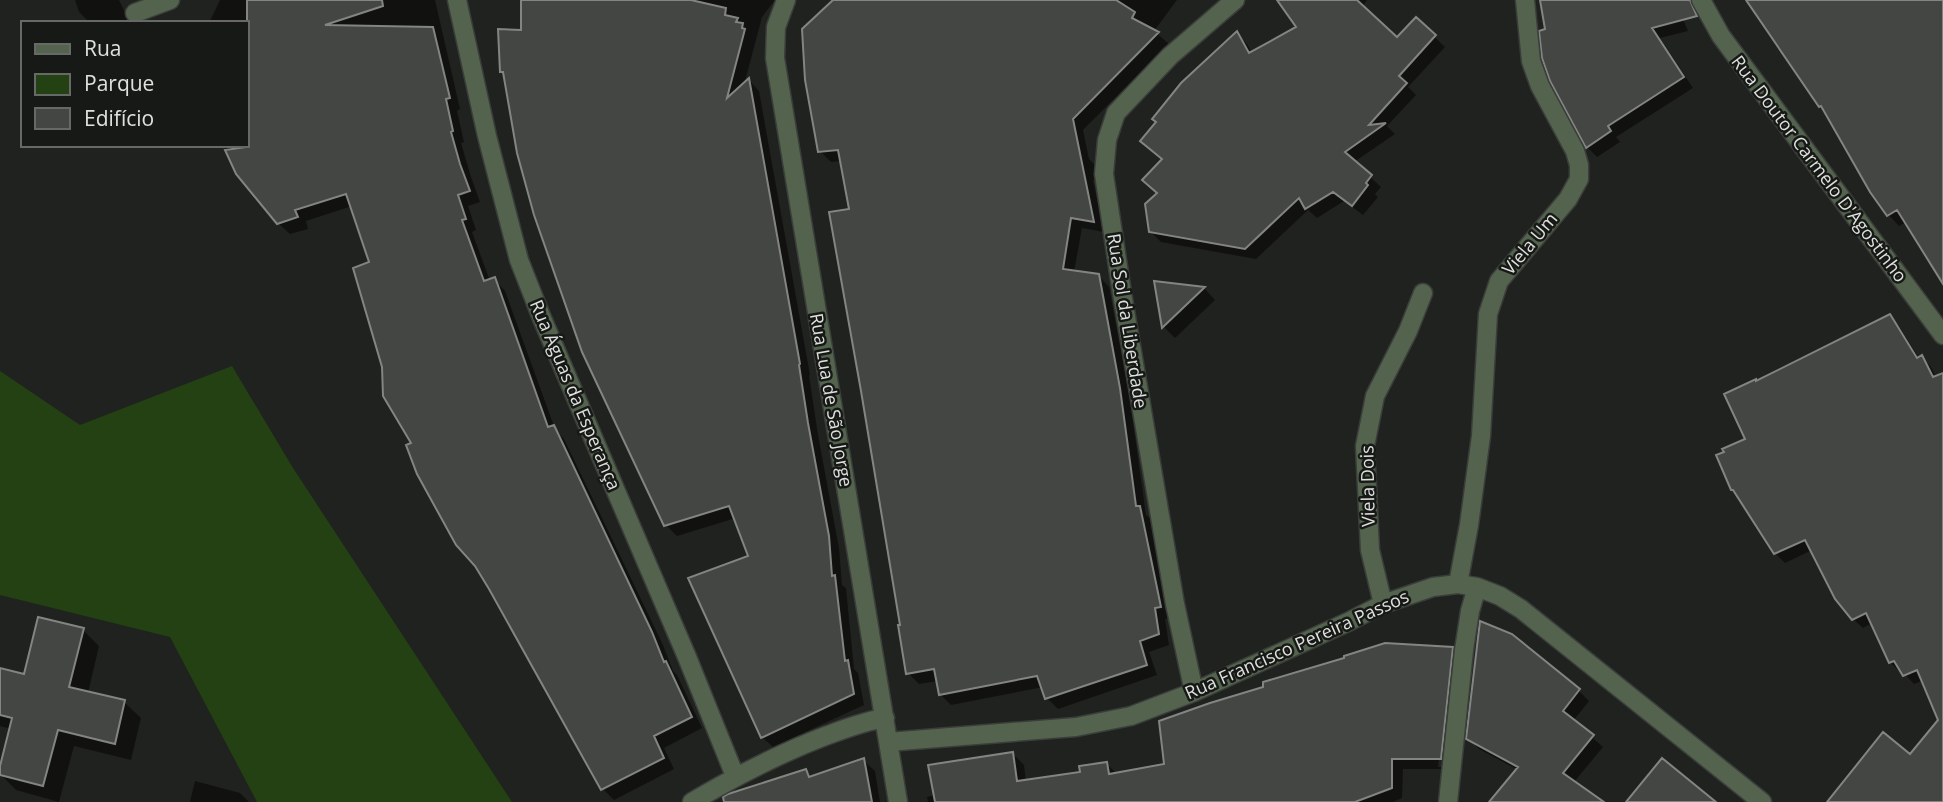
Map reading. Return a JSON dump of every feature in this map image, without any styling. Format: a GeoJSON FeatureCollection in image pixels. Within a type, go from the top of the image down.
{"type":"FeatureCollection","features":[{"type":"Feature","properties":{"kind":"street"},"geometry":{"type":"LineString","coordinates":[[135,13],[170,0]]}},
{"type":"Feature","properties":{"kind":"street","name":"Rua Águas da Esperança"},"geometry":{"type":"LineString","coordinates":[[457,0],[487,136],[519,260],[735,776]]}},
{"type":"Feature","properties":{"kind":"street","name":"Rua Lua de São Jorge"},"geometry":{"type":"LineString","coordinates":[[786,0],[776,27],[775,58],[898,802]]}},
{"type":"Feature","properties":{"kind":"street","name":"Rua Sol da Liberdade"},"geometry":{"type":"LineString","coordinates":[[1194,692],[1173,590],[1104,174],[1107,140],[1116,113],[1170,56],[1236,0]]}},
{"type":"Feature","properties":{"kind":"street","name":"Viela Um"},"geometry":{"type":"LineString","coordinates":[[1458,584],[1481,436],[1488,314],[1499,281],[1568,199],[1579,178],[1579,164],[1575,152],[1540,86],[1531,61],[1525,0]]}},
{"type":"Feature","properties":{"kind":"street","name":"Rua Doutor Carmelo D'Agostinho"},"geometry":{"type":"LineString","coordinates":[[1701,0],[1721,36],[1943,335]]}},
{"type":"Feature","properties":{"kind":"street","name":"Viela Dois"},"geometry":{"type":"LineString","coordinates":[[1383,604],[1370,550],[1366,446],[1375,396],[1408,331],[1423,293]]}},
{"type":"Feature","properties":{"kind":"street","name":"Rua Francisco Pereira Passos"},"geometry":{"type":"LineString","coordinates":[[888,742],[1076,727],[1130,716],[1194,692],[1383,604],[1433,587],[1458,584],[1500,596],[1521,609],[1762,802]]}},
{"type":"Feature","properties":{"kind":"street"},"geometry":{"type":"LineString","coordinates":[[1448,802],[1464,650],[1476,587]]}},
{"type":"Feature","properties":{"kind":"street"},"geometry":{"type":"LineString","coordinates":[[692,802],[735,776],[789,750],[867,721],[885,718]]}},
{"type":"Feature","properties":{"kind":"green space"},"geometry":{"type":"Polygon","coordinates":[[[232,366],[293,468],[512,802],[257,802],[170,637],[0,595],[0,371],[80,425],[232,366]]]}},
{"type":"Feature","properties":{"kind":"building"},"geometry":{"type":"Polygon","coordinates":[[[247,0],[382,0],[383,6],[325,25],[433,27],[450,98],[446,99],[453,131],[451,132],[470,191],[458,195],[466,219],[462,220],[484,281],[495,277],[548,427],[554,425],[692,717],[654,736],[664,758],[601,790],[489,589],[475,566],[456,545],[417,474],[406,445],[411,443],[383,396],[382,367],[353,268],[369,262],[346,194],[295,210],[298,217],[277,224],[236,174],[225,150],[248,147],[247,0]]]}},
{"type":"Feature","properties":{"kind":"building"},"geometry":{"type":"Polygon","coordinates":[[[521,0],[691,0],[726,8],[725,15],[738,18],[736,22],[743,23],[742,28],[745,29],[727,98],[749,78],[829,536],[832,576],[835,575],[845,661],[848,660],[854,694],[761,738],[688,578],[748,556],[729,506],[664,526],[582,352],[534,215],[517,153],[503,72],[500,72],[498,29],[521,30],[521,0]]]}},
{"type":"Feature","properties":{"kind":"building"},"geometry":{"type":"Polygon","coordinates":[[[833,0],[1116,0],[1135,12],[1132,18],[1159,32],[1073,119],[1094,222],[1071,218],[1063,269],[1099,274],[1120,388],[1136,506],[1140,506],[1161,607],[1155,608],[1159,634],[1140,641],[1147,665],[1045,699],[1037,676],[939,695],[934,669],[906,674],[861,391],[829,212],[849,209],[838,150],[818,152],[805,80],[802,29],[833,0]]]}},
{"type":"Feature","properties":{"kind":"building"},"geometry":{"type":"Polygon","coordinates":[[[1277,0],[1357,0],[1397,37],[1416,17],[1436,35],[1399,76],[1407,83],[1369,125],[1386,123],[1345,152],[1372,175],[1366,183],[1368,185],[1352,206],[1333,192],[1305,209],[1299,198],[1245,249],[1149,232],[1145,204],[1157,193],[1142,180],[1162,159],[1140,141],[1156,122],[1152,119],[1181,83],[1237,31],[1249,53],[1296,27],[1277,0]]]}},
{"type":"Feature","properties":{"kind":"building"},"geometry":{"type":"Polygon","coordinates":[[[1540,0],[1690,0],[1697,16],[1652,28],[1684,77],[1608,126],[1611,131],[1586,148],[1550,81],[1542,58],[1539,31],[1545,29],[1540,0]]]}},
{"type":"Feature","properties":{"kind":"building"},"geometry":{"type":"Polygon","coordinates":[[[1746,0],[1943,0],[1943,284],[1897,210],[1887,216],[1870,192],[1821,106],[1819,107],[1746,0]]]}},
{"type":"Feature","properties":{"kind":"building"},"geometry":{"type":"Polygon","coordinates":[[[1154,281],[1205,287],[1162,328],[1154,281]]]}},
{"type":"Feature","properties":{"kind":"building"},"geometry":{"type":"Polygon","coordinates":[[[1890,314],[1917,358],[1922,355],[1933,377],[1943,373],[1943,802],[1827,802],[1883,732],[1910,754],[1938,720],[1917,670],[1903,676],[1894,661],[1889,663],[1866,613],[1852,620],[1835,599],[1805,540],[1774,554],[1731,490],[1716,455],[1724,452],[1722,449],[1745,439],[1724,394],[1756,381],[1890,314]]]}},
{"type":"Feature","properties":{"kind":"building"},"geometry":{"type":"Polygon","coordinates":[[[38,617],[84,628],[69,687],[125,700],[115,744],[58,730],[43,786],[0,775],[12,718],[0,715],[0,668],[24,674],[38,617]]]}},
{"type":"Feature","properties":{"kind":"building"},"geometry":{"type":"Polygon","coordinates":[[[1480,621],[1512,634],[1580,689],[1563,711],[1594,735],[1563,773],[1604,802],[1489,802],[1518,767],[1466,739],[1480,621]]]}},
{"type":"Feature","properties":{"kind":"building"},"geometry":{"type":"Polygon","coordinates":[[[1385,643],[1453,647],[1441,759],[1392,759],[1392,788],[1355,802],[935,802],[928,765],[1013,752],[1017,781],[1080,772],[1079,766],[1107,762],[1109,774],[1164,764],[1159,721],[1263,687],[1263,682],[1385,643]]]}},
{"type":"Feature","properties":{"kind":"building"},"geometry":{"type":"Polygon","coordinates":[[[864,758],[872,802],[724,802],[723,797],[728,794],[806,769],[809,777],[864,758]]]}},
{"type":"Feature","properties":{"kind":"building"},"geometry":{"type":"Polygon","coordinates":[[[1662,758],[1716,802],[1626,802],[1662,758]]]}}]}
